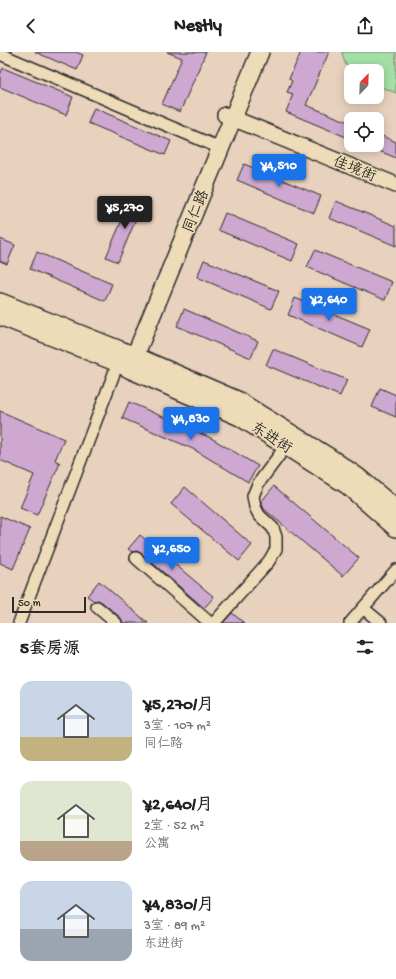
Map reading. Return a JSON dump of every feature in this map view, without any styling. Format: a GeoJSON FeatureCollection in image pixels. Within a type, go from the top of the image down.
{"type":"FeatureCollection","features":[{"type":"Feature","properties":{"kind":"main road","name":"同仁路"},"geometry":{"type":"LineString","coordinates":[[127,362],[213,145],[229,117],[251,52]]}},
{"type":"Feature","properties":{"kind":"main road","name":"同仁路"},"geometry":{"type":"LineString","coordinates":[[127,362],[229,117],[260,52]]}},
{"type":"Feature","properties":{"kind":"main road","name":"东进街"},"geometry":{"type":"LineString","coordinates":[[0,302],[240,417],[347,485],[396,528]]}},
{"type":"Feature","properties":{"kind":"main road","name":"东进街"},"geometry":{"type":"LineString","coordinates":[[0,316],[237,400],[329,457],[358,477],[396,509]]}},
{"type":"Feature","properties":{"kind":"street"},"geometry":{"type":"LineString","coordinates":[[0,54],[213,145]]}},
{"type":"Feature","properties":{"kind":"street","name":"佳境街"},"geometry":{"type":"LineString","coordinates":[[229,117],[396,185]]}},
{"type":"Feature","properties":{"kind":"street"},"geometry":{"type":"LineString","coordinates":[[20,623],[127,362]]}},
{"type":"Feature","properties":{"kind":"street"},"geometry":{"type":"LineString","coordinates":[[214,623],[269,561],[276,549],[276,537],[273,528],[257,511],[253,496],[258,484],[286,446]]}},
{"type":"Feature","properties":{"kind":"street"},"geometry":{"type":"LineString","coordinates":[[136,558],[210,623]]}},
{"type":"Feature","properties":{"kind":"street"},"geometry":{"type":"LineString","coordinates":[[350,623],[396,570]]}},
{"type":"Feature","properties":{"kind":"street"},"geometry":{"type":"LineString","coordinates":[[97,607],[116,623]]}},
{"type":"Feature","properties":{"kind":"street"},"geometry":{"type":"LineString","coordinates":[[364,608],[381,623]]}},
{"type":"Feature","properties":{"kind":"green space"},"geometry":{"type":"Polygon","coordinates":[[[342,52],[396,52],[396,93],[384,88],[384,64],[346,64],[342,52]]]}},
{"type":"Feature","properties":{"kind":"building"},"geometry":{"type":"Polygon","coordinates":[[[35,52],[76,52],[83,55],[77,70],[35,52]]]}},
{"type":"Feature","properties":{"kind":"building"},"geometry":{"type":"Polygon","coordinates":[[[167,52],[206,52],[180,112],[162,104],[182,58],[167,52]]]}},
{"type":"Feature","properties":{"kind":"building"},"geometry":{"type":"Polygon","coordinates":[[[301,52],[329,52],[306,105],[344,120],[344,136],[286,112],[293,94],[287,92],[292,81],[289,79],[301,52]]]}},
{"type":"Feature","properties":{"kind":"building"},"geometry":{"type":"Polygon","coordinates":[[[3,68],[73,97],[66,115],[0,87],[0,75],[3,68]]]}},
{"type":"Feature","properties":{"kind":"building"},"geometry":{"type":"Polygon","coordinates":[[[94,108],[171,141],[165,155],[88,123],[94,108]]]}},
{"type":"Feature","properties":{"kind":"building"},"geometry":{"type":"Polygon","coordinates":[[[384,137],[396,142],[396,158],[382,152],[384,152],[384,137]]]}},
{"type":"Feature","properties":{"kind":"building"},"geometry":{"type":"Polygon","coordinates":[[[244,164],[321,196],[314,213],[237,180],[244,164]]]}},
{"type":"Feature","properties":{"kind":"building"},"geometry":{"type":"Polygon","coordinates":[[[132,197],[143,202],[118,262],[106,257],[132,197]]]}},
{"type":"Feature","properties":{"kind":"building"},"geometry":{"type":"Polygon","coordinates":[[[336,201],[396,226],[396,246],[329,218],[336,201]]]}},
{"type":"Feature","properties":{"kind":"building"},"geometry":{"type":"Polygon","coordinates":[[[225,213],[299,244],[292,261],[218,230],[225,213]]]}},
{"type":"Feature","properties":{"kind":"building"},"geometry":{"type":"Polygon","coordinates":[[[0,239],[15,245],[7,264],[0,261],[0,239]]]}},
{"type":"Feature","properties":{"kind":"building"},"geometry":{"type":"Polygon","coordinates":[[[315,250],[392,282],[385,300],[307,267],[315,250]]]}},
{"type":"Feature","properties":{"kind":"building"},"geometry":{"type":"Polygon","coordinates":[[[37,252],[112,284],[105,301],[30,269],[37,252]]]}},
{"type":"Feature","properties":{"kind":"building"},"geometry":{"type":"Polygon","coordinates":[[[204,260],[279,291],[271,309],[197,277],[204,260]]]}},
{"type":"Feature","properties":{"kind":"building"},"geometry":{"type":"Polygon","coordinates":[[[295,298],[370,329],[362,347],[288,315],[295,298]]]}},
{"type":"Feature","properties":{"kind":"building"},"geometry":{"type":"Polygon","coordinates":[[[184,309],[258,341],[251,358],[177,326],[184,309]]]}},
{"type":"Feature","properties":{"kind":"building"},"geometry":{"type":"Polygon","coordinates":[[[273,349],[347,380],[340,396],[266,365],[273,349]]]}},
{"type":"Feature","properties":{"kind":"building"},"geometry":{"type":"Polygon","coordinates":[[[380,388],[396,395],[396,417],[372,407],[380,388]]]}},
{"type":"Feature","properties":{"kind":"building"},"geometry":{"type":"Polygon","coordinates":[[[129,402],[211,438],[258,466],[248,482],[193,449],[122,418],[129,402]]]}},
{"type":"Feature","properties":{"kind":"building"},"geometry":{"type":"Polygon","coordinates":[[[0,411],[64,439],[55,460],[60,463],[37,515],[20,508],[34,475],[0,460],[0,411]]]}},
{"type":"Feature","properties":{"kind":"building"},"geometry":{"type":"Polygon","coordinates":[[[274,486],[359,558],[343,576],[264,509],[261,502],[274,486]]]}},
{"type":"Feature","properties":{"kind":"building"},"geometry":{"type":"Polygon","coordinates":[[[185,487],[252,545],[239,561],[171,504],[185,487]]]}},
{"type":"Feature","properties":{"kind":"building"},"geometry":{"type":"Polygon","coordinates":[[[0,516],[30,529],[13,569],[0,563],[0,516]]]}},
{"type":"Feature","properties":{"kind":"building"},"geometry":{"type":"Polygon","coordinates":[[[140,535],[214,597],[204,608],[141,553],[137,551],[132,552],[128,549],[140,535]]]}},
{"type":"Feature","properties":{"kind":"building"},"geometry":{"type":"Polygon","coordinates":[[[99,581],[148,623],[123,623],[121,618],[102,602],[98,600],[94,601],[87,596],[99,581]]]}},
{"type":"Feature","properties":{"kind":"building"},"geometry":{"type":"Polygon","coordinates":[[[232,613],[244,623],[223,623],[232,613]]]}}]}
